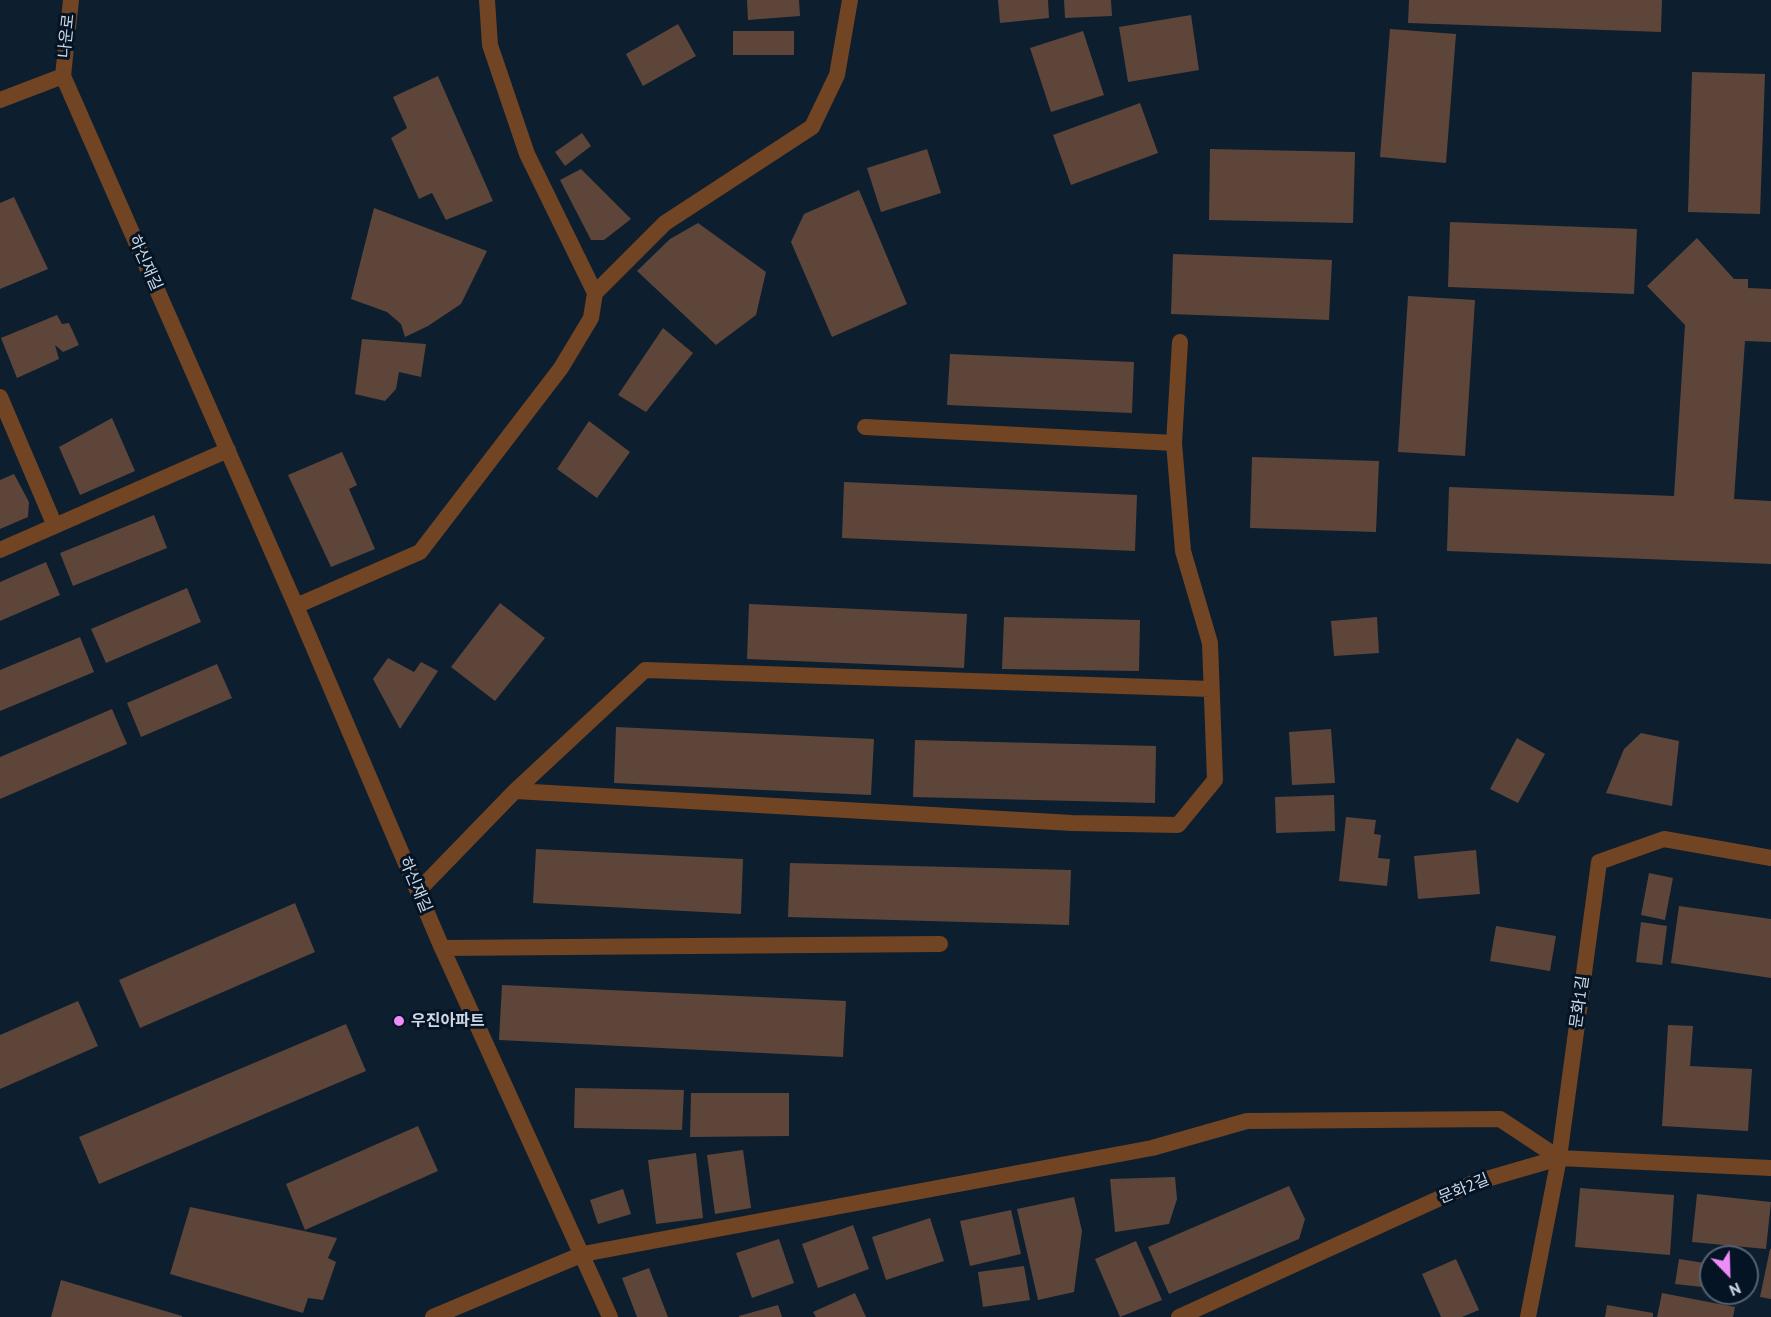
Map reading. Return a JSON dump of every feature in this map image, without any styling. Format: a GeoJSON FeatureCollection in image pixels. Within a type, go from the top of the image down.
{"type":"FeatureCollection","features":[{"type":"Feature","properties":{"kind":"street","name":"나운로"},"geometry":{"type":"LineString","coordinates":[[0,100],[63,76],[71,0]]}},
{"type":"Feature","properties":{"kind":"street"},"geometry":{"type":"LineString","coordinates":[[296,606],[420,552],[561,368],[591,318],[595,293],[527,154],[490,45],[487,0]]}},
{"type":"Feature","properties":{"kind":"street"},"geometry":{"type":"LineString","coordinates":[[595,293],[665,223],[812,128],[837,75],[850,0]]}},
{"type":"Feature","properties":{"kind":"street","name":"하신재길"},"geometry":{"type":"LineString","coordinates":[[63,76],[296,606],[442,948],[610,1317]]}},
{"type":"Feature","properties":{"kind":"street"},"geometry":{"type":"LineString","coordinates":[[515,791],[1072,823],[1178,825],[1215,780],[1210,643],[1183,551],[1174,443],[1180,342]]}},
{"type":"Feature","properties":{"kind":"street"},"geometry":{"type":"LineString","coordinates":[[0,397],[55,526]]}},
{"type":"Feature","properties":{"kind":"street"},"geometry":{"type":"LineString","coordinates":[[865,427],[1174,443]]}},
{"type":"Feature","properties":{"kind":"street"},"geometry":{"type":"LineString","coordinates":[[0,550],[228,450]]}},
{"type":"Feature","properties":{"kind":"street"},"geometry":{"type":"LineString","coordinates":[[418,891],[515,791],[645,670],[1211,689]]}},
{"type":"Feature","properties":{"kind":"street","name":"문화1길"},"geometry":{"type":"LineString","coordinates":[[1528,1317],[1559,1158],[1599,862],[1664,839],[1771,858]]}},
{"type":"Feature","properties":{"kind":"street"},"geometry":{"type":"LineString","coordinates":[[442,948],[940,944]]}},
{"type":"Feature","properties":{"kind":"street"},"geometry":{"type":"LineString","coordinates":[[433,1317],[583,1254],[1152,1148],[1247,1121],[1500,1119],[1559,1158]]}},
{"type":"Feature","properties":{"kind":"street","name":"문화2길"},"geometry":{"type":"LineString","coordinates":[[1179,1317],[1473,1183],[1559,1158],[1771,1168]]}},
{"type":"Feature","properties":{"kind":"building"},"geometry":{"type":"Polygon","coordinates":[[[747,0],[799,0],[800,16],[748,20],[747,0]]]}},
{"type":"Feature","properties":{"kind":"building"},"geometry":{"type":"Polygon","coordinates":[[[998,0],[1048,0],[1049,18],[1000,23],[998,0]]]}},
{"type":"Feature","properties":{"kind":"building"},"geometry":{"type":"Polygon","coordinates":[[[1064,0],[1111,0],[1112,16],[1065,18],[1064,0]]]}},
{"type":"Feature","properties":{"kind":"building"},"geometry":{"type":"Polygon","coordinates":[[[1409,0],[1662,0],[1661,32],[1408,23],[1409,0]]]}},
{"type":"Feature","properties":{"kind":"building"},"geometry":{"type":"Polygon","coordinates":[[[1191,15],[1199,70],[1128,82],[1119,27],[1191,15]]]}},
{"type":"Feature","properties":{"kind":"building"},"geometry":{"type":"Polygon","coordinates":[[[678,24],[696,56],[643,86],[626,54],[678,24]]]}},
{"type":"Feature","properties":{"kind":"building"},"geometry":{"type":"Polygon","coordinates":[[[1390,29],[1456,34],[1446,163],[1380,157],[1390,29]]]}},
{"type":"Feature","properties":{"kind":"building"},"geometry":{"type":"Polygon","coordinates":[[[733,31],[794,31],[794,55],[733,55],[733,31]]]}},
{"type":"Feature","properties":{"kind":"building"},"geometry":{"type":"Polygon","coordinates":[[[1083,31],[1104,95],[1051,112],[1030,48],[1083,31]]]}},
{"type":"Feature","properties":{"kind":"building"},"geometry":{"type":"Polygon","coordinates":[[[1692,72],[1765,74],[1760,214],[1688,212],[1692,72]]]}},
{"type":"Feature","properties":{"kind":"building"},"geometry":{"type":"Polygon","coordinates":[[[438,76],[493,201],[446,220],[432,193],[419,199],[391,138],[407,128],[393,97],[438,76]]]}},
{"type":"Feature","properties":{"kind":"building"},"geometry":{"type":"Polygon","coordinates":[[[1140,103],[1158,153],[1071,185],[1053,135],[1140,103]]]}},
{"type":"Feature","properties":{"kind":"building"},"geometry":{"type":"Polygon","coordinates":[[[582,133],[591,146],[565,166],[555,152],[582,133]]]}},
{"type":"Feature","properties":{"kind":"building"},"geometry":{"type":"Polygon","coordinates":[[[927,149],[941,193],[881,212],[867,168],[927,149]]]}},
{"type":"Feature","properties":{"kind":"building"},"geometry":{"type":"Polygon","coordinates":[[[1210,149],[1355,152],[1353,223],[1209,220],[1210,149]]]}},
{"type":"Feature","properties":{"kind":"building"},"geometry":{"type":"Polygon","coordinates":[[[581,169],[631,219],[604,240],[591,240],[560,180],[581,169]]]}},
{"type":"Feature","properties":{"kind":"building"},"geometry":{"type":"Polygon","coordinates":[[[859,190],[907,304],[832,337],[791,242],[804,214],[859,190]]]}},
{"type":"Feature","properties":{"kind":"building"},"geometry":{"type":"Polygon","coordinates":[[[14,197],[48,269],[0,289],[0,203],[14,197]]]}},
{"type":"Feature","properties":{"kind":"building"},"geometry":{"type":"Polygon","coordinates":[[[374,208],[487,251],[461,304],[428,326],[405,337],[401,324],[387,312],[351,299],[374,208]]]}},
{"type":"Feature","properties":{"kind":"building"},"geometry":{"type":"Polygon","coordinates":[[[1450,222],[1637,229],[1634,294],[1448,287],[1450,222]]]}},
{"type":"Feature","properties":{"kind":"building"},"geometry":{"type":"Polygon","coordinates":[[[698,223],[766,272],[756,315],[716,345],[637,271],[670,239],[698,223]]]}},
{"type":"Feature","properties":{"kind":"building"},"geometry":{"type":"Polygon","coordinates":[[[1697,238],[1734,279],[1748,279],[1748,288],[1771,289],[1771,342],[1745,341],[1734,499],[1771,501],[1771,564],[1447,551],[1449,487],[1674,496],[1685,325],[1647,286],[1697,238]]]}},
{"type":"Feature","properties":{"kind":"building"},"geometry":{"type":"Polygon","coordinates":[[[1173,254],[1332,260],[1329,320],[1171,314],[1173,254]]]}},
{"type":"Feature","properties":{"kind":"building"},"geometry":{"type":"Polygon","coordinates":[[[1408,296],[1475,300],[1465,456],[1398,452],[1408,296]]]}},
{"type":"Feature","properties":{"kind":"building"},"geometry":{"type":"Polygon","coordinates":[[[57,315],[62,324],[69,323],[79,345],[63,352],[55,345],[59,359],[17,378],[1,338],[57,315]]]}},
{"type":"Feature","properties":{"kind":"building"},"geometry":{"type":"Polygon","coordinates":[[[663,328],[693,353],[646,412],[618,395],[663,328]]]}},
{"type":"Feature","properties":{"kind":"building"},"geometry":{"type":"Polygon","coordinates":[[[362,339],[426,344],[421,377],[399,372],[396,389],[385,401],[355,394],[362,339]]]}},
{"type":"Feature","properties":{"kind":"building"},"geometry":{"type":"Polygon","coordinates":[[[950,354],[1134,362],[1132,413],[947,405],[950,354]]]}},
{"type":"Feature","properties":{"kind":"building"},"geometry":{"type":"Polygon","coordinates":[[[112,418],[135,471],[80,495],[59,447],[112,418]]]}},
{"type":"Feature","properties":{"kind":"building"},"geometry":{"type":"Polygon","coordinates":[[[589,421],[630,452],[597,498],[557,469],[589,421]]]}},
{"type":"Feature","properties":{"kind":"building"},"geometry":{"type":"Polygon","coordinates":[[[342,452],[357,485],[349,489],[375,549],[331,567],[288,475],[342,452]]]}},
{"type":"Feature","properties":{"kind":"building"},"geometry":{"type":"Polygon","coordinates":[[[1252,457],[1379,461],[1376,532],[1250,528],[1252,457]]]}},
{"type":"Feature","properties":{"kind":"building"},"geometry":{"type":"Polygon","coordinates":[[[14,474],[29,502],[28,517],[0,529],[0,480],[14,474]]]}},
{"type":"Feature","properties":{"kind":"building"},"geometry":{"type":"Polygon","coordinates":[[[844,482],[1137,495],[1135,551],[842,538],[844,482]]]}},
{"type":"Feature","properties":{"kind":"building"},"geometry":{"type":"Polygon","coordinates":[[[154,515],[167,548],[73,586],[60,553],[154,515]]]}},
{"type":"Feature","properties":{"kind":"building"},"geometry":{"type":"Polygon","coordinates":[[[46,562],[60,595],[0,621],[0,582],[46,562]]]}},
{"type":"Feature","properties":{"kind":"building"},"geometry":{"type":"Polygon","coordinates":[[[187,588],[201,622],[106,663],[91,629],[187,588]]]}},
{"type":"Feature","properties":{"kind":"building"},"geometry":{"type":"Polygon","coordinates":[[[500,603],[545,638],[495,701],[451,667],[500,603]]]}},
{"type":"Feature","properties":{"kind":"building"},"geometry":{"type":"Polygon","coordinates":[[[749,604],[967,614],[964,668],[747,659],[749,604]]]}},
{"type":"Feature","properties":{"kind":"building"},"geometry":{"type":"Polygon","coordinates":[[[1004,617],[1140,620],[1139,671],[1002,669],[1004,617]]]}},
{"type":"Feature","properties":{"kind":"building"},"geometry":{"type":"Polygon","coordinates":[[[1377,617],[1379,653],[1334,656],[1331,621],[1377,617]]]}},
{"type":"Feature","properties":{"kind":"building"},"geometry":{"type":"Polygon","coordinates":[[[80,637],[94,672],[0,711],[0,670],[80,637]]]}},
{"type":"Feature","properties":{"kind":"building"},"geometry":{"type":"Polygon","coordinates":[[[388,658],[414,672],[421,662],[438,671],[400,729],[373,679],[388,658]]]}},
{"type":"Feature","properties":{"kind":"building"},"geometry":{"type":"Polygon","coordinates":[[[217,664],[232,698],[141,737],[127,703],[217,664]]]}},
{"type":"Feature","properties":{"kind":"building"},"geometry":{"type":"Polygon","coordinates":[[[112,709],[127,744],[0,799],[0,757],[112,709]]]}},
{"type":"Feature","properties":{"kind":"building"},"geometry":{"type":"Polygon","coordinates":[[[616,727],[874,739],[871,795],[614,783],[616,727]]]}},
{"type":"Feature","properties":{"kind":"building"},"geometry":{"type":"Polygon","coordinates":[[[1331,729],[1335,783],[1292,785],[1289,732],[1331,729]]]}},
{"type":"Feature","properties":{"kind":"building"},"geometry":{"type":"Polygon","coordinates":[[[1641,733],[1679,741],[1672,806],[1606,793],[1624,749],[1641,733]]]}},
{"type":"Feature","properties":{"kind":"building"},"geometry":{"type":"Polygon","coordinates":[[[1517,738],[1545,754],[1518,803],[1490,789],[1517,738]]]}},
{"type":"Feature","properties":{"kind":"building"},"geometry":{"type":"Polygon","coordinates":[[[915,740],[1156,746],[1155,803],[913,797],[915,740]]]}},
{"type":"Feature","properties":{"kind":"building"},"geometry":{"type":"Polygon","coordinates":[[[1334,795],[1335,831],[1276,833],[1275,797],[1334,795]]]}},
{"type":"Feature","properties":{"kind":"building"},"geometry":{"type":"Polygon","coordinates":[[[1346,817],[1376,820],[1374,834],[1381,835],[1378,858],[1390,859],[1387,886],[1339,881],[1346,817]]]}},
{"type":"Feature","properties":{"kind":"building"},"geometry":{"type":"Polygon","coordinates":[[[536,849],[743,859],[741,914],[533,903],[536,849]]]}},
{"type":"Feature","properties":{"kind":"building"},"geometry":{"type":"Polygon","coordinates":[[[1476,850],[1480,894],[1418,899],[1414,856],[1476,850]]]}},
{"type":"Feature","properties":{"kind":"building"},"geometry":{"type":"Polygon","coordinates":[[[790,863],[1071,870],[1069,925],[788,917],[790,863]]]}},
{"type":"Feature","properties":{"kind":"building"},"geometry":{"type":"Polygon","coordinates":[[[1649,873],[1673,878],[1665,920],[1641,915],[1649,873]]]}},
{"type":"Feature","properties":{"kind":"building"},"geometry":{"type":"Polygon","coordinates":[[[295,903],[315,952],[140,1028],[119,980],[295,903]]]}},
{"type":"Feature","properties":{"kind":"building"},"geometry":{"type":"Polygon","coordinates":[[[1679,906],[1771,919],[1771,978],[1671,963],[1679,906]]]}},
{"type":"Feature","properties":{"kind":"building"},"geometry":{"type":"Polygon","coordinates":[[[1641,922],[1667,926],[1662,965],[1636,962],[1641,922]]]}},
{"type":"Feature","properties":{"kind":"building"},"geometry":{"type":"Polygon","coordinates":[[[1496,926],[1556,936],[1550,971],[1490,961],[1496,926]]]}},
{"type":"Feature","properties":{"kind":"building"},"geometry":{"type":"Polygon","coordinates":[[[502,985],[846,1001],[843,1057],[499,1040],[502,985]]]}},
{"type":"Feature","properties":{"kind":"building"},"geometry":{"type":"Polygon","coordinates":[[[78,1001],[98,1046],[0,1089],[0,1035],[78,1001]]]}},
{"type":"Feature","properties":{"kind":"building"},"geometry":{"type":"Polygon","coordinates":[[[346,1024],[366,1071],[99,1184],[79,1137],[346,1024]]]}},
{"type":"Feature","properties":{"kind":"building"},"geometry":{"type":"Polygon","coordinates":[[[1668,1025],[1693,1026],[1690,1066],[1752,1069],[1748,1131],[1662,1126],[1668,1025]]]}},
{"type":"Feature","properties":{"kind":"building"},"geometry":{"type":"Polygon","coordinates":[[[575,1088],[684,1090],[682,1130],[574,1128],[575,1088]]]}},
{"type":"Feature","properties":{"kind":"building"},"geometry":{"type":"Polygon","coordinates":[[[691,1093],[789,1093],[789,1136],[690,1137],[691,1093]]]}},
{"type":"Feature","properties":{"kind":"building"},"geometry":{"type":"Polygon","coordinates":[[[418,1126],[438,1171],[305,1230],[286,1184],[418,1126]]]}},
{"type":"Feature","properties":{"kind":"building"},"geometry":{"type":"Polygon","coordinates":[[[743,1150],[751,1208],[715,1214],[707,1155],[743,1150]]]}},
{"type":"Feature","properties":{"kind":"building"},"geometry":{"type":"Polygon","coordinates":[[[696,1153],[703,1218],[656,1224],[648,1160],[696,1153]]]}},
{"type":"Feature","properties":{"kind":"building"},"geometry":{"type":"Polygon","coordinates":[[[1175,1177],[1177,1199],[1169,1224],[1115,1232],[1110,1179],[1175,1177]]]}},
{"type":"Feature","properties":{"kind":"building"},"geometry":{"type":"Polygon","coordinates":[[[1289,1186],[1305,1219],[1299,1239],[1169,1294],[1148,1247],[1289,1186]]]}},
{"type":"Feature","properties":{"kind":"building"},"geometry":{"type":"Polygon","coordinates":[[[1580,1188],[1674,1195],[1670,1255],[1575,1247],[1580,1188]]]}},
{"type":"Feature","properties":{"kind":"building"},"geometry":{"type":"Polygon","coordinates":[[[623,1189],[631,1214],[598,1224],[590,1200],[623,1189]]]}},
{"type":"Feature","properties":{"kind":"building"},"geometry":{"type":"Polygon","coordinates":[[[1697,1194],[1771,1202],[1766,1249],[1759,1248],[1759,1245],[1692,1242],[1697,1194]]]}},
{"type":"Feature","properties":{"kind":"building"},"geometry":{"type":"Polygon","coordinates":[[[1074,1197],[1082,1231],[1074,1292],[1038,1300],[1017,1209],[1074,1197]]]}},
{"type":"Feature","properties":{"kind":"building"},"geometry":{"type":"Polygon","coordinates":[[[190,1207],[337,1238],[328,1258],[336,1262],[323,1300],[308,1298],[303,1313],[170,1274],[190,1207]]]}},
{"type":"Feature","properties":{"kind":"building"},"geometry":{"type":"Polygon","coordinates":[[[1011,1210],[1021,1254],[970,1266],[960,1221],[1011,1210]]]}},
{"type":"Feature","properties":{"kind":"building"},"geometry":{"type":"Polygon","coordinates":[[[930,1218],[944,1261],[886,1280],[872,1237],[930,1218]]]}},
{"type":"Feature","properties":{"kind":"building"},"geometry":{"type":"Polygon","coordinates":[[[853,1225],[869,1269],[818,1288],[802,1244],[853,1225]]]}},
{"type":"Feature","properties":{"kind":"building"},"geometry":{"type":"Polygon","coordinates":[[[779,1239],[794,1283],[752,1298],[736,1253],[779,1239]]]}},
{"type":"Feature","properties":{"kind":"building"},"geometry":{"type":"Polygon","coordinates":[[[1136,1241],[1162,1300],[1120,1317],[1095,1259],[1136,1241]]]}},
{"type":"Feature","properties":{"kind":"building"},"geometry":{"type":"Polygon","coordinates":[[[1771,1249],[1771,1299],[1760,1297],[1771,1249]]]}},
{"type":"Feature","properties":{"kind":"building"},"geometry":{"type":"Polygon","coordinates":[[[1456,1259],[1479,1310],[1462,1317],[1441,1317],[1422,1274],[1456,1259]]]}},
{"type":"Feature","properties":{"kind":"building"},"geometry":{"type":"Polygon","coordinates":[[[1679,1259],[1699,1262],[1699,1287],[1675,1284],[1679,1259]]]}},
{"type":"Feature","properties":{"kind":"building"},"geometry":{"type":"Polygon","coordinates":[[[1024,1266],[1030,1300],[983,1307],[978,1272],[1024,1266]]]}},
{"type":"Feature","properties":{"kind":"building"},"geometry":{"type":"Polygon","coordinates":[[[649,1268],[668,1317],[637,1317],[622,1278],[649,1268]]]}},
{"type":"Feature","properties":{"kind":"building"},"geometry":{"type":"Polygon","coordinates":[[[61,1280],[182,1316],[182,1317],[51,1317],[61,1280]]]}},
{"type":"Feature","properties":{"kind":"building"},"geometry":{"type":"Polygon","coordinates":[[[855,1293],[866,1317],[816,1317],[813,1312],[855,1293]]]}},
{"type":"Feature","properties":{"kind":"building"},"geometry":{"type":"Polygon","coordinates":[[[1662,1293],[1699,1300],[1699,1305],[1735,1307],[1733,1317],[1657,1317],[1662,1293]]]}},
{"type":"Feature","properties":{"kind":"building"},"geometry":{"type":"Polygon","coordinates":[[[778,1305],[782,1317],[739,1317],[739,1316],[778,1305]]]}},
{"type":"Feature","properties":{"kind":"building"},"geometry":{"type":"Polygon","coordinates":[[[1607,1305],[1653,1313],[1653,1317],[1605,1317],[1607,1305]]]}},
{"type":"Feature","properties":{"kind":"place","name":"우진아파트"},"geometry":{"type":"Point","coordinates":[399,1021]}}]}
